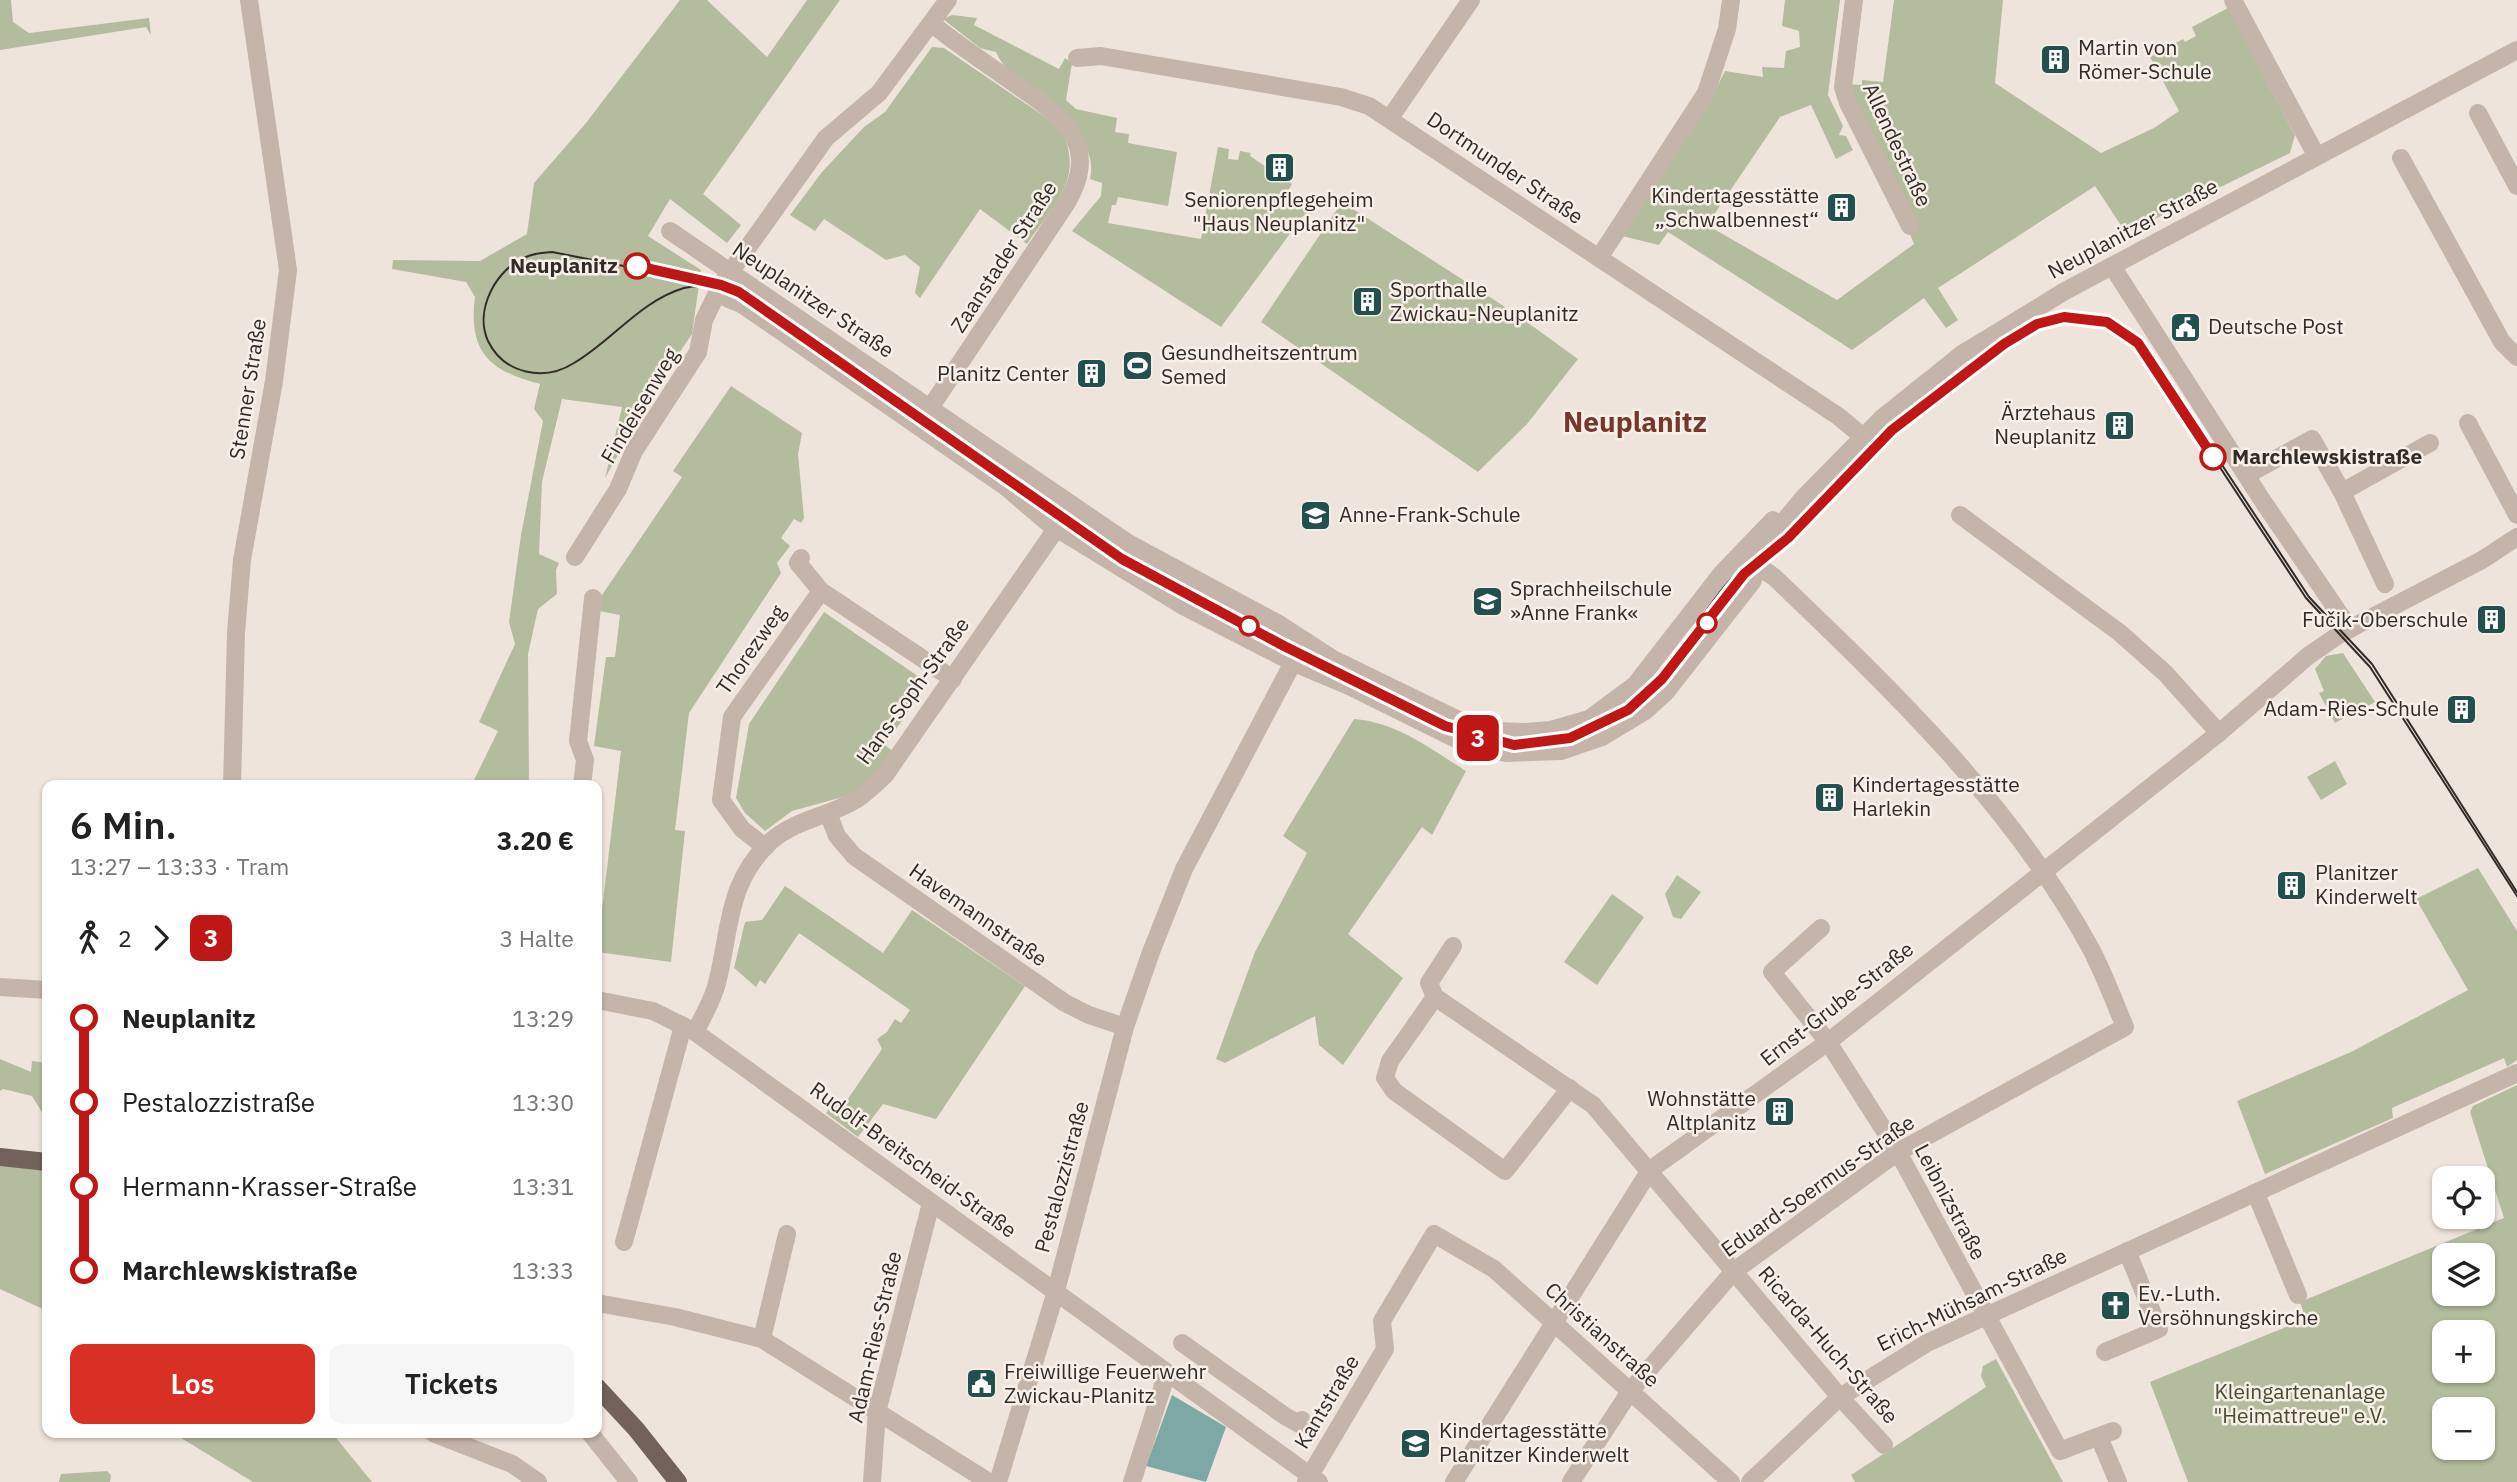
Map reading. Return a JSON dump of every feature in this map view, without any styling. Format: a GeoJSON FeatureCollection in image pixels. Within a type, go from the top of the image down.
{"type":"FeatureCollection","features":[{"type":"Feature","properties":{"kind":"main road"},"geometry":{"type":"LineString","coordinates":[[0,1157],[42,1161]]}},
{"type":"Feature","properties":{"kind":"main road"},"geometry":{"type":"LineString","coordinates":[[602,1392],[636,1429],[678,1482]]}},
{"type":"Feature","properties":{"kind":"street","name":"Stenner Straße"},"geometry":{"type":"LineString","coordinates":[[232,780],[236,633],[242,560],[272,392],[288,270],[249,0]]}},
{"type":"Feature","properties":{"kind":"street"},"geometry":{"type":"LineString","coordinates":[[731,272],[826,138],[879,93],[948,0]]}},
{"type":"Feature","properties":{"kind":"street"},"geometry":{"type":"LineString","coordinates":[[1390,118],[1471,0]]}},
{"type":"Feature","properties":{"kind":"street"},"geometry":{"type":"LineString","coordinates":[[1599,258],[1706,93],[1727,30],[1731,0]]}},
{"type":"Feature","properties":{"kind":"street","name":"Allendestraße"},"geometry":{"type":"LineString","coordinates":[[1854,0],[1843,87],[1848,103],[1910,226]]}},
{"type":"Feature","properties":{"kind":"street"},"geometry":{"type":"LineString","coordinates":[[2233,0],[2316,155]]}},
{"type":"Feature","properties":{"kind":"street","name":"Zaanstader Straße"},"geometry":{"type":"LineString","coordinates":[[931,406],[1077,187],[1080,169],[1079,150],[1068,124],[1042,102],[932,24]]}},
{"type":"Feature","properties":{"kind":"street","name":"Neuplanitzer Straße"},"geometry":{"type":"LineString","coordinates":[[717,294],[743,305],[1006,487],[1015,497],[1057,528],[1185,607],[1294,663],[1349,686],[1470,746],[1506,753],[1561,751],[1602,737],[1644,711],[1666,692],[1752,582],[1770,538],[1804,497],[1862,436],[1962,354],[2064,291],[2517,50]]}},
{"type":"Feature","properties":{"kind":"street","name":"Dortmunder Straße"},"geometry":{"type":"LineString","coordinates":[[1077,58],[1101,56],[1341,97],[1369,106],[1838,416],[1862,436]]}},
{"type":"Feature","properties":{"kind":"street"},"geometry":{"type":"LineString","coordinates":[[2478,113],[2517,186]]}},
{"type":"Feature","properties":{"kind":"street"},"geometry":{"type":"LineString","coordinates":[[2401,158],[2502,342],[2517,357]]}},
{"type":"Feature","properties":{"kind":"street","name":"Neuplanitzer Straße"},"geometry":{"type":"LineString","coordinates":[[670,231],[931,406],[1071,506],[1141,551],[1292,631],[1304,642],[1428,707],[1467,724],[1498,731],[1551,730],[1588,719],[1627,693],[1743,550],[1780,513],[1804,497]]}},
{"type":"Feature","properties":{"kind":"street"},"geometry":{"type":"LineString","coordinates":[[2112,266],[2247,475],[2342,634]]}},
{"type":"Feature","properties":{"kind":"street","name":"Findeisenweg"},"geometry":{"type":"LineString","coordinates":[[575,557],[618,489],[634,451],[698,352],[704,320],[731,272]]}},
{"type":"Feature","properties":{"kind":"street"},"geometry":{"type":"LineString","coordinates":[[918,426],[931,406]]}},
{"type":"Feature","properties":{"kind":"street"},"geometry":{"type":"LineString","coordinates":[[2468,423],[2517,515]]}},
{"type":"Feature","properties":{"kind":"street"},"geometry":{"type":"LineString","coordinates":[[2247,475],[2312,439],[2342,492],[2385,584]]}},
{"type":"Feature","properties":{"kind":"street"},"geometry":{"type":"LineString","coordinates":[[2342,492],[2430,443]]}},
{"type":"Feature","properties":{"kind":"street"},"geometry":{"type":"LineString","coordinates":[[1057,528],[1071,506]]}},
{"type":"Feature","properties":{"kind":"street"},"geometry":{"type":"LineString","coordinates":[[1960,515],[2120,633],[2165,673],[2219,733]]}},
{"type":"Feature","properties":{"kind":"street","name":"Hans-Soph-Straße"},"geometry":{"type":"LineString","coordinates":[[689,1029],[718,982],[733,899],[742,879],[765,847],[795,825],[853,802],[885,775],[1057,528]]}},
{"type":"Feature","properties":{"kind":"street","name":"Ernst-Grube-Straße"},"geometry":{"type":"LineString","coordinates":[[1454,1482],[1650,1170],[1828,1042],[2342,634],[2482,560],[2517,537]]}},
{"type":"Feature","properties":{"kind":"street"},"geometry":{"type":"LineString","coordinates":[[1743,550],[1829,631],[1949,753],[2000,813],[2044,873]]}},
{"type":"Feature","properties":{"kind":"street"},"geometry":{"type":"LineString","coordinates":[[801,558],[798,563],[821,591],[953,680]]}},
{"type":"Feature","properties":{"kind":"street","name":"Thorezweg"},"geometry":{"type":"LineString","coordinates":[[765,847],[742,828],[721,800],[732,717],[821,591]]}},
{"type":"Feature","properties":{"kind":"street"},"geometry":{"type":"LineString","coordinates":[[583,780],[585,760],[578,741],[593,598]]}},
{"type":"Feature","properties":{"kind":"street"},"geometry":{"type":"LineString","coordinates":[[1294,663],[1304,642]]}},
{"type":"Feature","properties":{"kind":"street","name":"Pestalozzistraße"},"geometry":{"type":"LineString","coordinates":[[998,1482],[1056,1291],[1125,1027],[1151,952],[1184,869],[1294,663]]}},
{"type":"Feature","properties":{"kind":"street","name":"Havemannstraße"},"geometry":{"type":"LineString","coordinates":[[828,813],[837,836],[854,856],[1065,1003],[1125,1027]]}},
{"type":"Feature","properties":{"kind":"street","name":"Eduard-Soermus-Straße"},"geometry":{"type":"LineString","coordinates":[[1571,1482],[1631,1390],[1734,1271],[1898,1152],[2125,1027],[2091,950],[2044,873]]}},
{"type":"Feature","properties":{"kind":"street","name":"Leibnizstraße"},"geometry":{"type":"LineString","coordinates":[[1821,928],[1772,972],[1828,1042],[1898,1152],[2060,1451],[2106,1434],[2118,1482]]}},
{"type":"Feature","properties":{"kind":"street"},"geometry":{"type":"LineString","coordinates":[[1453,946],[1429,983],[1435,998],[1390,1061],[1385,1078],[1394,1091],[1505,1171],[1570,1088]]}},
{"type":"Feature","properties":{"kind":"street"},"geometry":{"type":"LineString","coordinates":[[0,987],[42,990]]}},
{"type":"Feature","properties":{"kind":"street","name":"Ricarda-Huch-Straße"},"geometry":{"type":"LineString","coordinates":[[1435,998],[1593,1105],[1840,1397],[1884,1445]]}},
{"type":"Feature","properties":{"kind":"street","name":"Rudolf-Breitscheid-Straße"},"geometry":{"type":"LineString","coordinates":[[602,1001],[653,1011],[689,1029],[807,1109],[931,1203],[1056,1291],[1312,1480]]}},
{"type":"Feature","properties":{"kind":"street"},"geometry":{"type":"LineString","coordinates":[[624,1242],[689,1029]]}},
{"type":"Feature","properties":{"kind":"street","name":"Erich-Mühsam-Straße"},"geometry":{"type":"LineString","coordinates":[[1750,1482],[1795,1436],[1840,1397],[1927,1343],[2517,1073]]}},
{"type":"Feature","properties":{"kind":"street"},"geometry":{"type":"LineString","coordinates":[[2256,1194],[2298,1295]]}},
{"type":"Feature","properties":{"kind":"street","name":"Adam-Ries-Straße"},"geometry":{"type":"LineString","coordinates":[[872,1482],[877,1412],[931,1203]]}},
{"type":"Feature","properties":{"kind":"street"},"geometry":{"type":"LineString","coordinates":[[762,1339],[787,1234]]}},
{"type":"Feature","properties":{"kind":"street","name":"Christianstraße"},"geometry":{"type":"LineString","coordinates":[[1434,1234],[1494,1269],[1731,1482]]}},
{"type":"Feature","properties":{"kind":"street","name":"Kantstraße"},"geometry":{"type":"LineString","coordinates":[[1312,1480],[1385,1349],[1382,1321],[1434,1234]]}},
{"type":"Feature","properties":{"kind":"street"},"geometry":{"type":"LineString","coordinates":[[2105,1352],[2159,1329],[2127,1251]]}},
{"type":"Feature","properties":{"kind":"street"},"geometry":{"type":"LineString","coordinates":[[602,1304],[675,1317],[762,1339],[989,1482]]}},
{"type":"Feature","properties":{"kind":"street"},"geometry":{"type":"LineString","coordinates":[[1182,1343],[1285,1416],[1299,1424],[1302,1420]]}},
{"type":"Feature","properties":{"kind":"street"},"geometry":{"type":"LineString","coordinates":[[1132,1482],[1167,1373]]}},
{"type":"Feature","properties":{"kind":"street"},"geometry":{"type":"LineString","coordinates":[[446,1438],[512,1464],[538,1482]]}},
{"type":"Feature","properties":{"kind":"street"},"geometry":{"type":"LineString","coordinates":[[594,1438],[629,1482]]}},
{"type":"Feature","properties":{"kind":"green space"},"geometry":{"type":"Polygon","coordinates":[[[0,0],[11,0],[13,22],[29,33],[149,18],[151,35],[146,27],[0,50],[0,0]]]}},
{"type":"Feature","properties":{"kind":"green space"},"geometry":{"type":"Polygon","coordinates":[[[680,0],[707,0],[767,57],[807,0],[840,0],[703,194],[741,225],[727,243],[670,199],[648,236],[701,270],[692,334],[655,389],[605,478],[622,407],[562,399],[542,482],[539,554],[559,563],[556,570],[557,594],[538,609],[528,654],[529,780],[474,780],[498,731],[479,722],[515,644],[509,622],[521,535],[543,421],[534,409],[540,384],[507,373],[486,356],[475,332],[475,297],[466,282],[392,269],[393,260],[480,261],[527,234],[534,183],[586,123],[680,0]]]}},
{"type":"Feature","properties":{"kind":"green space"},"geometry":{"type":"Polygon","coordinates":[[[1785,0],[1840,0],[1828,95],[1843,126],[1839,135],[1846,136],[1853,150],[1836,159],[1811,105],[1780,117],[1707,225],[1837,300],[1914,244],[1847,84],[1862,85],[1862,80],[1883,82],[1894,0],[2003,0],[1995,83],[2101,153],[2154,128],[2179,111],[2150,57],[2183,39],[2185,42],[2196,36],[2192,27],[2228,8],[2295,135],[2290,153],[2126,233],[2095,186],[1938,288],[1958,320],[1946,328],[1924,298],[1852,350],[1668,232],[1659,245],[1622,236],[1725,71],[1763,77],[1762,67],[1784,68],[1786,51],[1800,47],[1799,31],[1782,26],[1785,0]]]}},
{"type":"Feature","properties":{"kind":"green space"},"geometry":{"type":"Polygon","coordinates":[[[952,15],[977,18],[974,25],[1059,69],[1065,58],[1072,63],[1066,100],[1076,109],[1117,118],[1115,132],[1129,134],[1128,143],[1177,152],[1168,206],[1118,197],[1116,205],[1112,205],[1108,223],[1201,239],[1218,147],[1229,149],[1228,159],[1238,160],[1240,151],[1251,153],[1250,156],[1292,184],[1286,194],[1313,213],[1303,216],[1221,327],[1072,231],[1101,196],[1102,183],[1090,179],[1090,157],[1077,127],[1054,104],[1015,76],[996,52],[980,48],[943,19],[952,15]]]}},
{"type":"Feature","properties":{"kind":"green space"},"geometry":{"type":"Polygon","coordinates":[[[932,47],[944,48],[1060,127],[1070,161],[1064,189],[1027,244],[980,209],[920,298],[915,293],[920,267],[905,255],[886,260],[824,219],[815,231],[790,215],[822,172],[864,127],[885,112],[932,47]]]}},
{"type":"Feature","properties":{"kind":"green space"},"geometry":{"type":"Polygon","coordinates":[[[1342,202],[1513,312],[1578,359],[1527,424],[1478,472],[1261,322],[1342,202]]]}},
{"type":"Feature","properties":{"kind":"green space"},"geometry":{"type":"Polygon","coordinates":[[[731,386],[802,433],[798,454],[804,518],[801,523],[794,519],[781,538],[790,546],[777,563],[781,573],[689,713],[675,830],[685,831],[671,962],[602,953],[602,910],[621,751],[594,746],[606,657],[615,657],[620,615],[599,611],[600,598],[682,477],[673,471],[731,386]]]}},
{"type":"Feature","properties":{"kind":"green space"},"geometry":{"type":"Polygon","coordinates":[[[824,612],[928,683],[885,745],[895,753],[868,783],[850,795],[792,811],[765,831],[745,813],[736,798],[749,724],[824,612]]]}},
{"type":"Feature","properties":{"kind":"green space"},"geometry":{"type":"Polygon","coordinates":[[[2343,653],[2375,702],[2335,723],[2319,693],[2324,691],[2315,669],[2326,656],[2343,653]]]}},
{"type":"Feature","properties":{"kind":"green space"},"geometry":{"type":"Polygon","coordinates":[[[1354,719],[1399,731],[1466,771],[1432,835],[1422,827],[1348,934],[1403,978],[1343,1065],[1319,1045],[1315,1016],[1225,1063],[1216,1059],[1255,952],[1307,853],[1283,836],[1354,719]]]}},
{"type":"Feature","properties":{"kind":"green space"},"geometry":{"type":"Polygon","coordinates":[[[2335,761],[2347,784],[2321,800],[2307,777],[2335,761]]]}},
{"type":"Feature","properties":{"kind":"green space"},"geometry":{"type":"Polygon","coordinates":[[[2478,868],[2517,931],[2517,1060],[2507,1067],[2504,1058],[2392,1108],[2393,1118],[2265,1174],[2237,1101],[2351,1052],[2468,990],[2416,899],[2478,868]]]}},
{"type":"Feature","properties":{"kind":"green space"},"geometry":{"type":"Polygon","coordinates":[[[1677,875],[1701,892],[1681,919],[1673,917],[1665,894],[1677,875]]]}},
{"type":"Feature","properties":{"kind":"green space"},"geometry":{"type":"Polygon","coordinates":[[[785,886],[883,953],[912,910],[1025,986],[936,1119],[883,1104],[858,1137],[826,1113],[835,1101],[843,1106],[882,1049],[877,1039],[887,1032],[895,1019],[901,1023],[910,1010],[799,933],[765,984],[760,980],[756,987],[734,968],[745,922],[762,920],[785,886]]]}},
{"type":"Feature","properties":{"kind":"green space"},"geometry":{"type":"Polygon","coordinates":[[[1612,894],[1644,917],[1597,985],[1564,962],[1612,894]]]}},
{"type":"Feature","properties":{"kind":"green space"},"geometry":{"type":"Polygon","coordinates":[[[0,1059],[31,1072],[32,1061],[42,1062],[42,1112],[32,1096],[3,1089],[0,1091],[0,1059]]]}},
{"type":"Feature","properties":{"kind":"green space","name":"Kleingartenanlage \"Heimattreue\" e.V."},"geometry":{"type":"Polygon","coordinates":[[[2517,1085],[2517,1482],[2188,1482],[2150,1382],[2306,1319],[2300,1302],[2432,1248],[2432,1306],[2495,1306],[2495,1243],[2443,1243],[2477,1229],[2495,1229],[2495,1222],[2504,1218],[2495,1190],[2495,1166],[2487,1166],[2470,1112],[2473,1106],[2517,1085]]]}},
{"type":"Feature","properties":{"kind":"green space"},"geometry":{"type":"Polygon","coordinates":[[[0,1164],[42,1169],[42,1309],[0,1289],[0,1164]]]}},
{"type":"Feature","properties":{"kind":"green space"},"geometry":{"type":"Polygon","coordinates":[[[1996,1359],[2063,1482],[1855,1482],[1851,1475],[1986,1387],[1981,1376],[1983,1366],[1996,1359]]]}},
{"type":"Feature","properties":{"kind":"green space"},"geometry":{"type":"Polygon","coordinates":[[[181,1438],[336,1438],[372,1482],[253,1482],[181,1438]]]}},
{"type":"Feature","properties":{"kind":"green space"},"geometry":{"type":"Polygon","coordinates":[[[107,1471],[111,1475],[110,1482],[59,1482],[61,1474],[107,1471]]]}},
{"type":"Feature","properties":{"kind":"water"},"geometry":{"type":"Polygon","coordinates":[[[1172,1395],[1226,1427],[1206,1482],[1146,1466],[1172,1395]]]}},
{"type":"Feature","properties":{"kind":"tram line"},"geometry":{"type":"LineString","coordinates":[[2517,892],[2372,664],[2309,597],[2141,342],[2111,322],[2089,314],[2066,312],[2045,316],[2028,324],[1907,410],[1852,462],[1795,522],[1735,574],[1668,663],[1633,700],[1612,716],[1589,728],[1568,735],[1527,740],[1486,735],[1425,714],[1126,557],[757,299],[739,293],[730,290],[712,286],[684,288],[654,302],[574,363],[562,369],[538,373],[514,367],[495,352],[484,329],[486,304],[497,281],[515,263],[532,255],[552,252],[721,285],[751,300],[1123,559],[1298,653],[1445,726],[1514,745],[1570,738],[1628,710],[1662,679],[1744,574],[1788,538],[1892,430],[1988,355],[2037,324],[2064,317],[2107,322],[2138,343],[2306,598],[2370,667],[2517,896]]}},
{"type":"Feature","properties":{"kind":"tram line","name":"3"},"geometry":{"type":"LineString","coordinates":[[637,266],[721,285],[739,292],[1122,559],[1284,646],[1425,717],[1457,732],[1514,745],[1570,738],[1628,710],[1662,679],[1744,574],[1788,538],[1892,430],[1988,355],[2037,324],[2064,317],[2088,317],[2107,322],[2123,331],[2138,343],[2213,457]]}},
{"type":"Feature","properties":{"kind":"place","name":"Martin von Römer-Schule"},"geometry":{"type":"Point","coordinates":[2055,60]}},
{"type":"Feature","properties":{"kind":"place","name":"Seniorenpflegeheim \"Haus Neuplanitz\""},"geometry":{"type":"Point","coordinates":[1279,168]}},
{"type":"Feature","properties":{"kind":"place","name":"Kindertagesstätte „Schwalbennest“"},"geometry":{"type":"Point","coordinates":[1842,208]}},
{"type":"Feature","properties":{"kind":"place","name":"Neuplanitz"},"geometry":{"type":"Point","coordinates":[637,266]}},
{"type":"Feature","properties":{"kind":"place","name":"Sporthalle Zwickau-Neuplanitz"},"geometry":{"type":"Point","coordinates":[1367,302]}},
{"type":"Feature","properties":{"kind":"place","name":"Deutsche Post"},"geometry":{"type":"Point","coordinates":[2185,327]}},
{"type":"Feature","properties":{"kind":"place","name":"Gesundheitszentrum Semed"},"geometry":{"type":"Point","coordinates":[1138,365]}},
{"type":"Feature","properties":{"kind":"place","name":"Planitz Center"},"geometry":{"type":"Point","coordinates":[1092,374]}},
{"type":"Feature","properties":{"kind":"place","name":"Ärztehaus Neuplanitz"},"geometry":{"type":"Point","coordinates":[2119,425]}},
{"type":"Feature","properties":{"kind":"place","name":"Marchlewskistraße"},"geometry":{"type":"Point","coordinates":[2213,457]}},
{"type":"Feature","properties":{"kind":"place","name":"Anne-Frank-Schule"},"geometry":{"type":"Point","coordinates":[1316,515]}},
{"type":"Feature","properties":{"kind":"place","name":"Sprachheilschule »Anne Frank«"},"geometry":{"type":"Point","coordinates":[1487,601]}},
{"type":"Feature","properties":{"kind":"place","name":"Fučik-Oberschule"},"geometry":{"type":"Point","coordinates":[2491,620]}},
{"type":"Feature","properties":{"kind":"place","name":"Adam-Ries-Schule"},"geometry":{"type":"Point","coordinates":[2462,709]}},
{"type":"Feature","properties":{"kind":"place","name":"Kindertagesstätte Harlekin"},"geometry":{"type":"Point","coordinates":[1829,797]}},
{"type":"Feature","properties":{"kind":"place","name":"Planitzer Kinderwelt"},"geometry":{"type":"Point","coordinates":[2292,885]}},
{"type":"Feature","properties":{"kind":"place","name":"Wohnstätte Altplanitz"},"geometry":{"type":"Point","coordinates":[1779,1111]}},
{"type":"Feature","properties":{"kind":"place","name":"Ev.-Luth. Versöhnungskirche"},"geometry":{"type":"Point","coordinates":[2115,1306]}},
{"type":"Feature","properties":{"kind":"place","name":"Freiwillige Feuerwehr Zwickau-Planitz"},"geometry":{"type":"Point","coordinates":[981,1384]}},
{"type":"Feature","properties":{"kind":"place","name":"Kindertagesstätte Planitzer Kinderwelt"},"geometry":{"type":"Point","coordinates":[1416,1443]}},
{"type":"Feature","properties":{"kind":"district","name":"Neuplanitz"},"geometry":{"type":"Point","coordinates":[1635,422]}}]}
